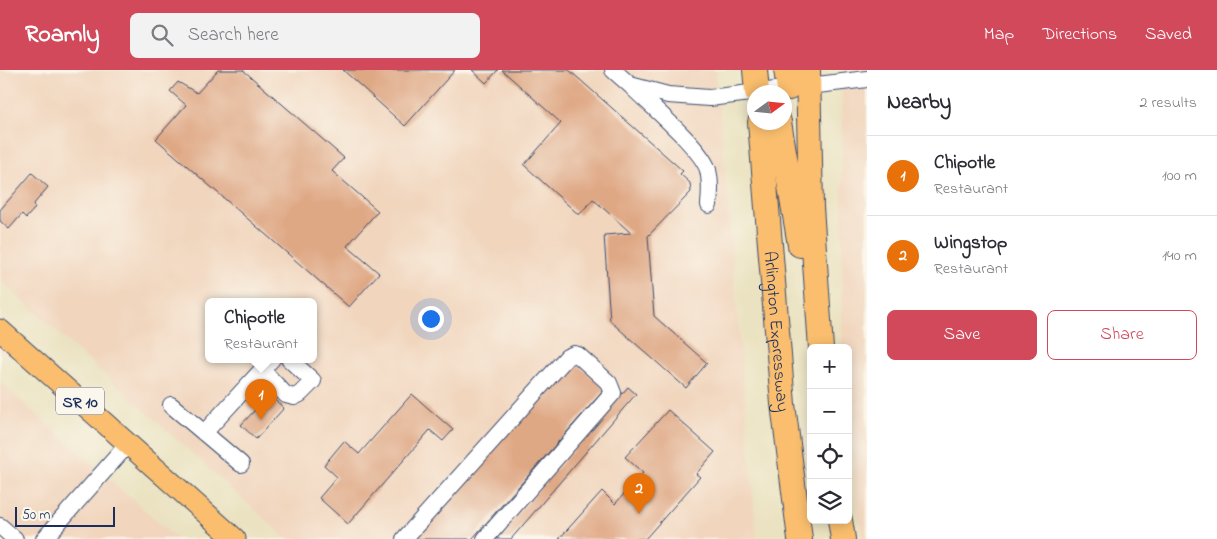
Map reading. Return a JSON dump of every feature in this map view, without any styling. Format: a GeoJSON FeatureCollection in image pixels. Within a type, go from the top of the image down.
{"type":"FeatureCollection","features":[{"type":"Feature","properties":{"kind":"highway"},"geometry":{"type":"LineString","coordinates":[[779,83],[811,207],[821,344]]}},
{"type":"Feature","properties":{"kind":"highway","name":"Arlington Expressway"},"geometry":{"type":"LineString","coordinates":[[761,130],[783,404],[800,539]]}},
{"type":"Feature","properties":{"kind":"highway"},"geometry":{"type":"LineString","coordinates":[[781,130],[816,344]]}},
{"type":"Feature","properties":{"kind":"highway"},"geometry":{"type":"LineString","coordinates":[[841,524],[843,539]]}},
{"type":"Feature","properties":{"kind":"main road","name":"SR 10"},"geometry":{"type":"LineString","coordinates":[[0,330],[235,539]]}},
{"type":"Feature","properties":{"kind":"street"},"geometry":{"type":"LineString","coordinates":[[613,70],[697,151],[708,168],[711,184],[709,205]]}},
{"type":"Feature","properties":{"kind":"street"},"geometry":{"type":"LineString","coordinates":[[849,81],[861,70]]}},
{"type":"Feature","properties":{"kind":"street"},"geometry":{"type":"LineString","coordinates":[[630,86],[668,95],[710,98],[779,83],[867,79]]}},
{"type":"Feature","properties":{"kind":"street"},"geometry":{"type":"LineString","coordinates":[[849,81],[867,91]]}},
{"type":"Feature","properties":{"kind":"street"},"geometry":{"type":"LineString","coordinates":[[404,539],[567,357],[574,354],[578,355],[609,383],[613,393],[484,539]]}},
{"type":"Feature","properties":{"kind":"street"},"geometry":{"type":"LineString","coordinates":[[204,433],[267,364],[286,395],[294,397],[300,394],[313,381],[293,363]]}},
{"type":"Feature","properties":{"kind":"street"},"geometry":{"type":"LineString","coordinates":[[171,405],[241,464]]}},
{"type":"Feature","properties":{"kind":"street"},"geometry":{"type":"LineString","coordinates":[[44,539],[128,444]]}},
{"type":"Feature","properties":{"kind":"street"},"geometry":{"type":"LineString","coordinates":[[0,526],[15,539]]}},
{"type":"Feature","properties":{"kind":"shaded area"},"geometry":{"type":"Polygon","coordinates":[[[0,70],[716,70],[757,539],[287,539],[0,280],[0,70]]]}},
{"type":"Feature","properties":{"kind":"shaded area"},"geometry":{"type":"Polygon","coordinates":[[[842,70],[867,70],[867,539],[862,539],[852,464],[852,344],[842,344],[842,70]]]}},
{"type":"Feature","properties":{"kind":"shaded area"},"geometry":{"type":"Polygon","coordinates":[[[0,382],[177,539],[0,539],[0,382]]]}},
{"type":"Feature","properties":{"kind":"building"},"geometry":{"type":"Polygon","coordinates":[[[218,70],[243,70],[344,158],[332,171],[378,211],[347,246],[379,273],[349,307],[156,139],[186,105],[170,91],[178,82],[197,93],[218,70]]]}},
{"type":"Feature","properties":{"kind":"building"},"geometry":{"type":"Polygon","coordinates":[[[343,70],[455,70],[405,126],[343,70]]]}},
{"type":"Feature","properties":{"kind":"building"},"geometry":{"type":"Polygon","coordinates":[[[472,70],[498,70],[486,83],[472,70]]]}},
{"type":"Feature","properties":{"kind":"building"},"geometry":{"type":"Polygon","coordinates":[[[502,70],[569,70],[683,171],[680,174],[690,183],[691,192],[648,236],[654,316],[707,363],[686,388],[610,321],[604,235],[631,233],[593,199],[579,215],[524,165],[561,123],[502,70]]]}},
{"type":"Feature","properties":{"kind":"building"},"geometry":{"type":"Polygon","coordinates":[[[32,173],[48,187],[33,205],[35,208],[26,218],[22,214],[9,229],[0,221],[0,210],[32,173]]]}},
{"type":"Feature","properties":{"kind":"building"},"geometry":{"type":"Polygon","coordinates":[[[572,360],[605,389],[472,539],[413,539],[572,360]]]}},
{"type":"Feature","properties":{"kind":"building"},"geometry":{"type":"Polygon","coordinates":[[[628,387],[636,394],[511,539],[496,539],[628,387]]]}},
{"type":"Feature","properties":{"kind":"building"},"geometry":{"type":"Polygon","coordinates":[[[412,394],[453,430],[443,441],[430,430],[348,524],[319,498],[337,477],[324,465],[344,441],[359,454],[412,394]]]}},
{"type":"Feature","properties":{"kind":"building"},"geometry":{"type":"Polygon","coordinates":[[[269,395],[284,408],[256,439],[241,425],[269,395]]]}},
{"type":"Feature","properties":{"kind":"building"},"geometry":{"type":"Polygon","coordinates":[[[668,410],[715,452],[696,474],[700,477],[645,539],[559,539],[602,491],[615,504],[643,473],[625,457],[668,410]]]}},
{"type":"Feature","properties":{"kind":"place","name":"Chipotle"},"geometry":{"type":"Point","coordinates":[261,420]}},
{"type":"Feature","properties":{"kind":"place","name":"Wingstop"},"geometry":{"type":"Point","coordinates":[639,514]}}]}
